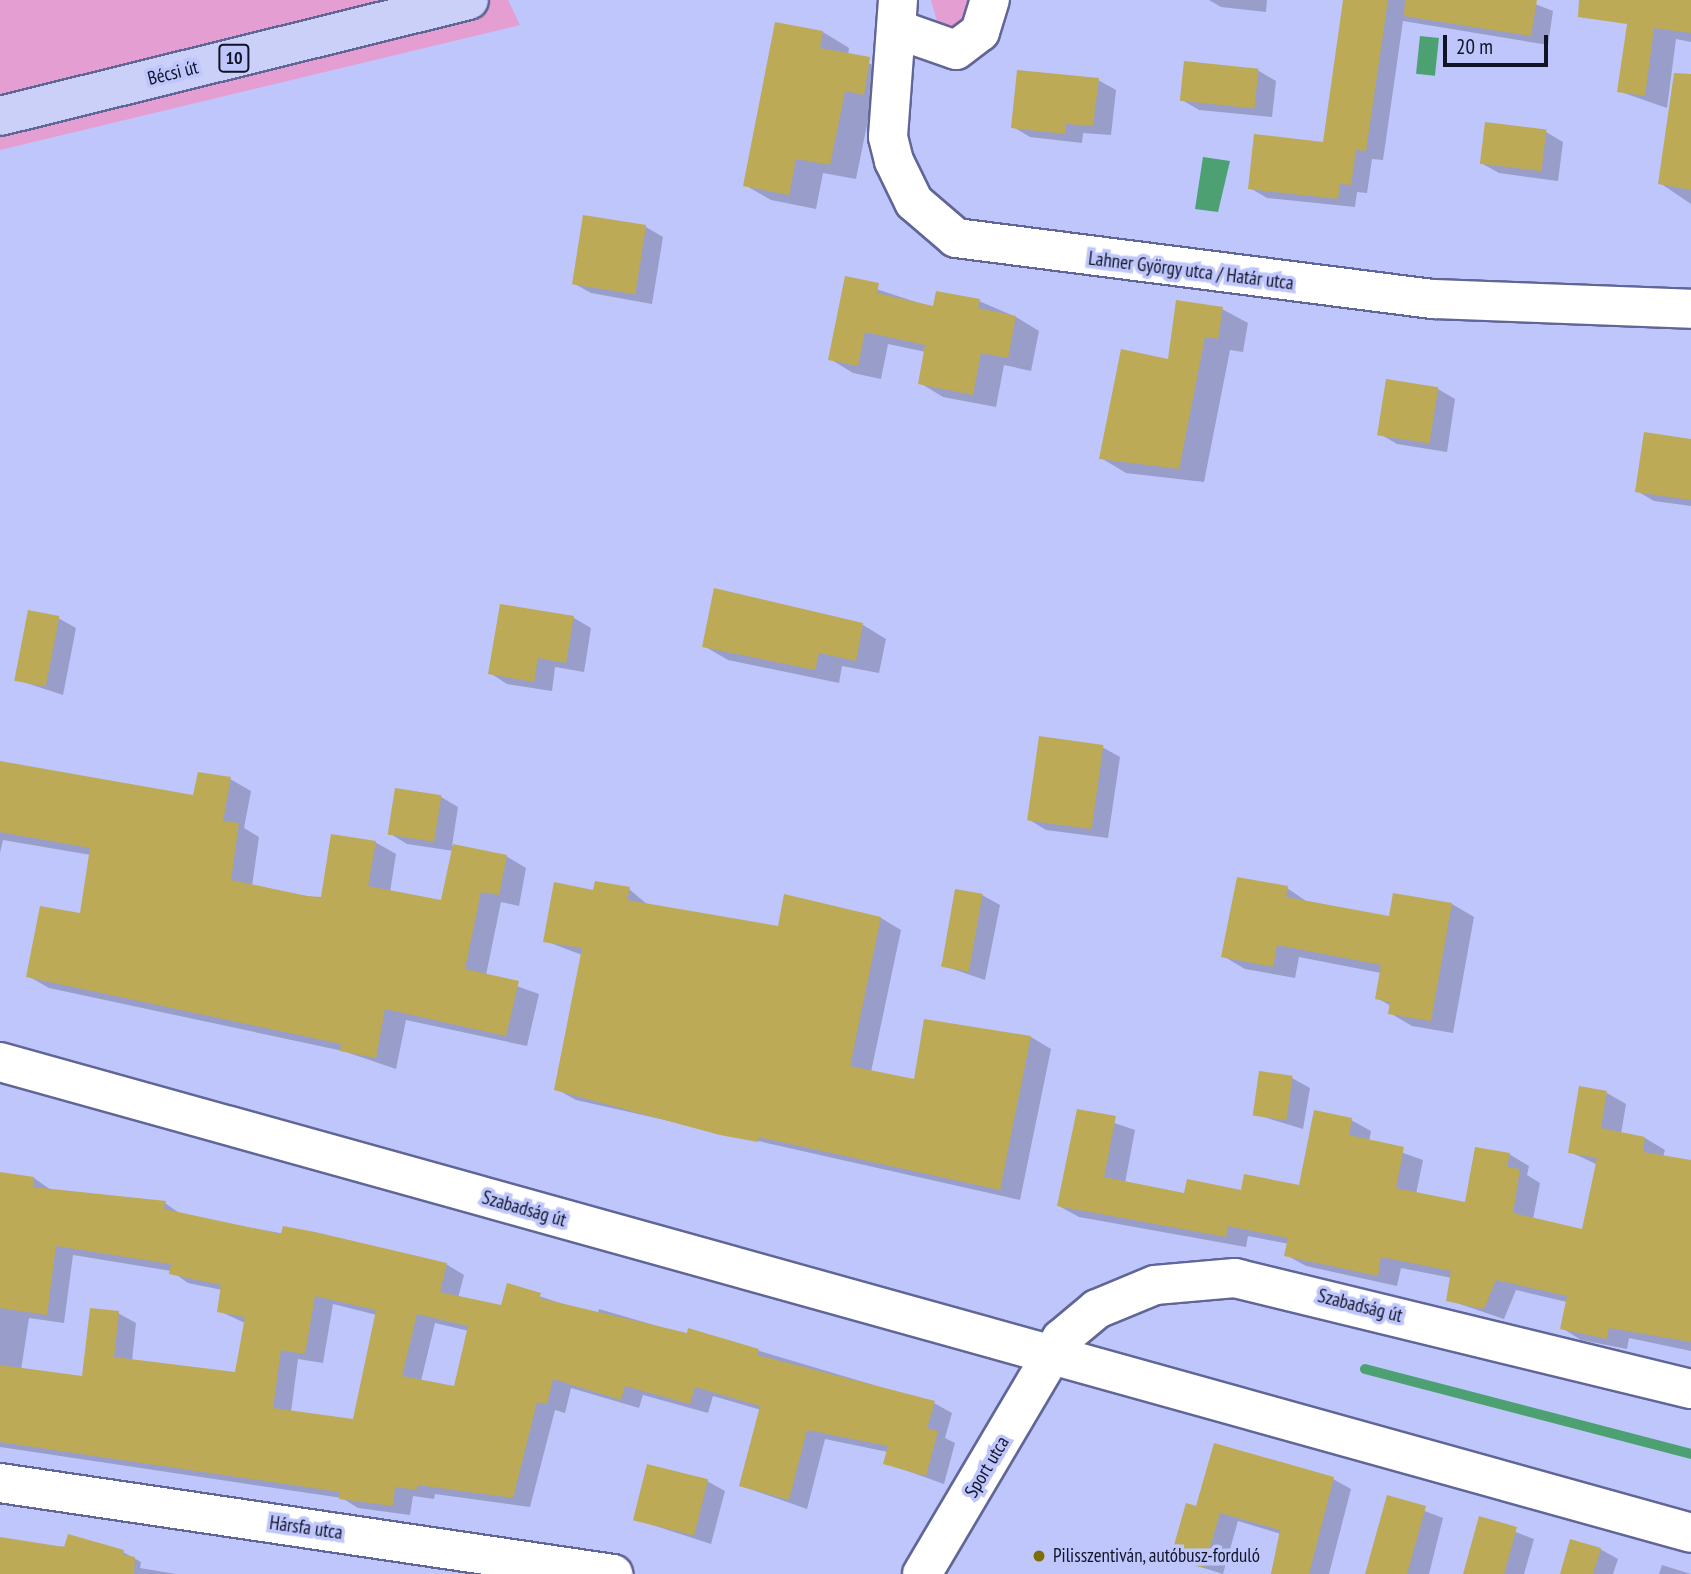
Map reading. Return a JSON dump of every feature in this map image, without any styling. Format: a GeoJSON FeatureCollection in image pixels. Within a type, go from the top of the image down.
{"type":"FeatureCollection","features":[{"type":"Feature","properties":{"kind":"main road","name":"Bécsi út"},"geometry":{"type":"LineString","coordinates":[[0,116],[469,0]]}},
{"type":"Feature","properties":{"kind":"street"},"geometry":{"type":"LineString","coordinates":[[899,15],[956,50],[980,32],[990,0]]}},
{"type":"Feature","properties":{"kind":"street","name":"Lahner György utca / Határ utca"},"geometry":{"type":"LineString","coordinates":[[899,15],[888,136],[894,161],[914,202],[956,238],[1434,299],[1691,309]]}},
{"type":"Feature","properties":{"kind":"street","name":"Szabadság út"},"geometry":{"type":"LineString","coordinates":[[0,1062],[1049,1357],[1691,1533]]}},
{"type":"Feature","properties":{"kind":"street","name":"Szabadság út"},"geometry":{"type":"LineString","coordinates":[[1049,1357],[1076,1323],[1121,1297],[1196,1277],[1235,1278],[1691,1389]]}},
{"type":"Feature","properties":{"kind":"street","name":"Sport utca"},"geometry":{"type":"LineString","coordinates":[[922,1574],[1049,1357]]}},
{"type":"Feature","properties":{"kind":"street","name":"Hársfa utca"},"geometry":{"type":"LineString","coordinates":[[0,1483],[612,1574]]}},
{"type":"Feature","properties":{"kind":"shaded area"},"geometry":{"type":"Polygon","coordinates":[[[0,0],[508,0],[520,25],[0,150],[0,0]]]}},
{"type":"Feature","properties":{"kind":"shaded area"},"geometry":{"type":"Polygon","coordinates":[[[931,0],[972,0],[959,32],[938,25],[931,0]]]}},
{"type":"Feature","properties":{"kind":"shaded area"},"geometry":{"type":"Polygon","coordinates":[[[1420,36],[1439,38],[1435,76],[1416,74],[1420,36]]]}},
{"type":"Feature","properties":{"kind":"shaded area"},"geometry":{"type":"Polygon","coordinates":[[[1203,157],[1230,161],[1218,212],[1195,209],[1203,157]]]}},
{"type":"Feature","properties":{"kind":"building"},"geometry":{"type":"Polygon","coordinates":[[[1343,0],[1388,0],[1366,151],[1356,150],[1351,185],[1340,184],[1338,199],[1248,189],[1254,134],[1323,142],[1343,0]]]}},
{"type":"Feature","properties":{"kind":"building"},"geometry":{"type":"Polygon","coordinates":[[[1405,0],[1537,0],[1531,36],[1404,16],[1405,0]]]}},
{"type":"Feature","properties":{"kind":"building"},"geometry":{"type":"Polygon","coordinates":[[[1579,0],[1691,0],[1691,33],[1654,28],[1645,96],[1617,92],[1627,24],[1578,17],[1579,0]]]}},
{"type":"Feature","properties":{"kind":"building"},"geometry":{"type":"Polygon","coordinates":[[[775,22],[823,31],[820,48],[870,57],[864,95],[845,91],[830,165],[796,159],[789,195],[743,186],[775,22]]]}},
{"type":"Feature","properties":{"kind":"building"},"geometry":{"type":"Polygon","coordinates":[[[1184,61],[1259,69],[1254,109],[1180,101],[1184,61]]]}},
{"type":"Feature","properties":{"kind":"building"},"geometry":{"type":"Polygon","coordinates":[[[1017,70],[1099,78],[1093,126],[1066,124],[1065,134],[1011,128],[1017,70]]]}},
{"type":"Feature","properties":{"kind":"building"},"geometry":{"type":"Polygon","coordinates":[[[1674,73],[1691,74],[1691,190],[1658,184],[1674,73]]]}},
{"type":"Feature","properties":{"kind":"building"},"geometry":{"type":"Polygon","coordinates":[[[1485,122],[1547,130],[1541,171],[1480,164],[1485,122]]]}},
{"type":"Feature","properties":{"kind":"building"},"geometry":{"type":"Polygon","coordinates":[[[583,215],[646,225],[635,294],[572,284],[583,215]]]}},
{"type":"Feature","properties":{"kind":"building"},"geometry":{"type":"Polygon","coordinates":[[[845,276],[879,283],[877,293],[933,306],[936,291],[980,299],[978,308],[1016,316],[1008,358],[981,353],[973,395],[918,384],[925,345],[865,332],[858,366],[828,360],[845,276]]]}},
{"type":"Feature","properties":{"kind":"building"},"geometry":{"type":"Polygon","coordinates":[[[1176,300],[1223,307],[1218,339],[1205,337],[1179,469],[1099,459],[1121,349],[1168,359],[1176,300]]]}},
{"type":"Feature","properties":{"kind":"building"},"geometry":{"type":"Polygon","coordinates":[[[1386,379],[1438,387],[1429,444],[1377,435],[1386,379]]]}},
{"type":"Feature","properties":{"kind":"building"},"geometry":{"type":"Polygon","coordinates":[[[1644,432],[1691,439],[1691,500],[1635,492],[1644,432]]]}},
{"type":"Feature","properties":{"kind":"building"},"geometry":{"type":"Polygon","coordinates":[[[714,588],[863,623],[856,661],[819,653],[815,670],[702,647],[714,588]]]}},
{"type":"Feature","properties":{"kind":"building"},"geometry":{"type":"Polygon","coordinates":[[[500,604],[574,616],[566,663],[538,658],[534,682],[488,674],[500,604]]]}},
{"type":"Feature","properties":{"kind":"building"},"geometry":{"type":"Polygon","coordinates":[[[28,610],[59,616],[46,687],[14,681],[28,610]]]}},
{"type":"Feature","properties":{"kind":"building"},"geometry":{"type":"Polygon","coordinates":[[[1039,736],[1103,745],[1092,829],[1027,820],[1039,736]]]}},
{"type":"Feature","properties":{"kind":"building"},"geometry":{"type":"Polygon","coordinates":[[[0,761],[193,795],[198,772],[231,777],[223,821],[239,823],[231,880],[307,896],[321,897],[331,834],[376,841],[368,886],[441,900],[453,844],[507,855],[499,895],[481,892],[465,969],[519,981],[506,1036],[385,1009],[376,1058],[340,1051],[341,1044],[26,977],[40,906],[80,913],[90,848],[0,832],[0,761]]]}},
{"type":"Feature","properties":{"kind":"building"},"geometry":{"type":"Polygon","coordinates":[[[395,788],[441,795],[434,842],[388,834],[395,788]]]}},
{"type":"Feature","properties":{"kind":"building"},"geometry":{"type":"Polygon","coordinates":[[[1237,877],[1288,886],[1286,897],[1389,916],[1393,893],[1452,903],[1431,1021],[1388,1014],[1390,1002],[1375,999],[1381,965],[1277,945],[1273,967],[1221,957],[1237,877]]]}},
{"type":"Feature","properties":{"kind":"building"},"geometry":{"type":"Polygon","coordinates":[[[595,881],[630,887],[627,900],[778,926],[784,894],[881,917],[850,1066],[914,1079],[924,1019],[1031,1036],[1000,1190],[759,1137],[758,1142],[720,1135],[554,1090],[582,948],[543,942],[554,882],[593,890],[595,881]]]}},
{"type":"Feature","properties":{"kind":"building"},"geometry":{"type":"Polygon","coordinates":[[[955,889],[983,894],[969,972],[941,967],[955,889]]]}},
{"type":"Feature","properties":{"kind":"building"},"geometry":{"type":"Polygon","coordinates":[[[1259,1071],[1293,1076],[1286,1120],[1253,1116],[1259,1071]]]}},
{"type":"Feature","properties":{"kind":"building"},"geometry":{"type":"Polygon","coordinates":[[[1579,1086],[1607,1091],[1601,1128],[1645,1137],[1643,1152],[1691,1160],[1691,1342],[1609,1328],[1607,1339],[1560,1329],[1567,1296],[1496,1280],[1484,1309],[1446,1301],[1451,1271],[1381,1257],[1378,1276],[1284,1256],[1288,1238],[1228,1226],[1226,1237],[1057,1206],[1077,1109],[1116,1116],[1104,1177],[1184,1193],[1187,1179],[1241,1190],[1244,1174],[1299,1185],[1314,1110],[1352,1118],[1349,1135],[1404,1147],[1396,1188],[1465,1202],[1475,1147],[1510,1153],[1507,1167],[1520,1169],[1513,1213],[1582,1229],[1597,1158],[1568,1153],[1579,1086]]]}},
{"type":"Feature","properties":{"kind":"building"},"geometry":{"type":"Polygon","coordinates":[[[0,1172],[34,1177],[33,1187],[166,1201],[164,1209],[281,1234],[283,1226],[315,1232],[447,1263],[440,1292],[501,1305],[507,1283],[541,1293],[539,1298],[687,1333],[688,1328],[759,1349],[757,1355],[935,1401],[927,1428],[938,1431],[926,1476],[883,1464],[888,1446],[807,1430],[789,1500],[739,1486],[760,1406],[695,1387],[690,1404],[625,1386],[621,1400],[553,1379],[547,1404],[537,1402],[513,1498],[417,1485],[417,1490],[395,1487],[393,1506],[339,1499],[340,1492],[0,1442],[0,1365],[82,1376],[90,1308],[119,1311],[114,1357],[235,1372],[245,1317],[217,1312],[221,1285],[169,1274],[171,1264],[56,1246],[47,1315],[0,1308],[0,1172]],[[315,1296],[305,1354],[281,1350],[273,1408],[353,1419],[376,1310],[315,1296]],[[417,1314],[402,1376],[454,1386],[468,1326],[417,1314]]]}},
{"type":"Feature","properties":{"kind":"building"},"geometry":{"type":"Polygon","coordinates":[[[1214,1443],[1334,1477],[1309,1574],[1271,1574],[1280,1530],[1220,1513],[1204,1568],[1170,1559],[1186,1503],[1196,1506],[1214,1443]]]}},
{"type":"Feature","properties":{"kind":"building"},"geometry":{"type":"Polygon","coordinates":[[[647,1464],[708,1479],[694,1536],[633,1520],[647,1464]]]}},
{"type":"Feature","properties":{"kind":"building"},"geometry":{"type":"Polygon","coordinates":[[[1387,1495],[1426,1506],[1407,1574],[1365,1574],[1387,1495]]]}},
{"type":"Feature","properties":{"kind":"building"},"geometry":{"type":"Polygon","coordinates":[[[1479,1516],[1517,1527],[1504,1574],[1463,1574],[1479,1516]]]}},
{"type":"Feature","properties":{"kind":"building"},"geometry":{"type":"Polygon","coordinates":[[[68,1534],[124,1550],[123,1555],[135,1557],[134,1574],[0,1574],[0,1537],[64,1547],[68,1534]]]}},
{"type":"Feature","properties":{"kind":"building"},"geometry":{"type":"Polygon","coordinates":[[[1570,1539],[1601,1548],[1593,1574],[1560,1574],[1570,1539]]]}},
{"type":"Feature","properties":{"kind":"waterway"},"geometry":{"type":"LineString","coordinates":[[1365,1369],[1691,1454]]}},
{"type":"Feature","properties":{"kind":"place","name":"Pilisszentiván, autóbusz-forduló"},"geometry":{"type":"Point","coordinates":[1039,1556]}}]}
